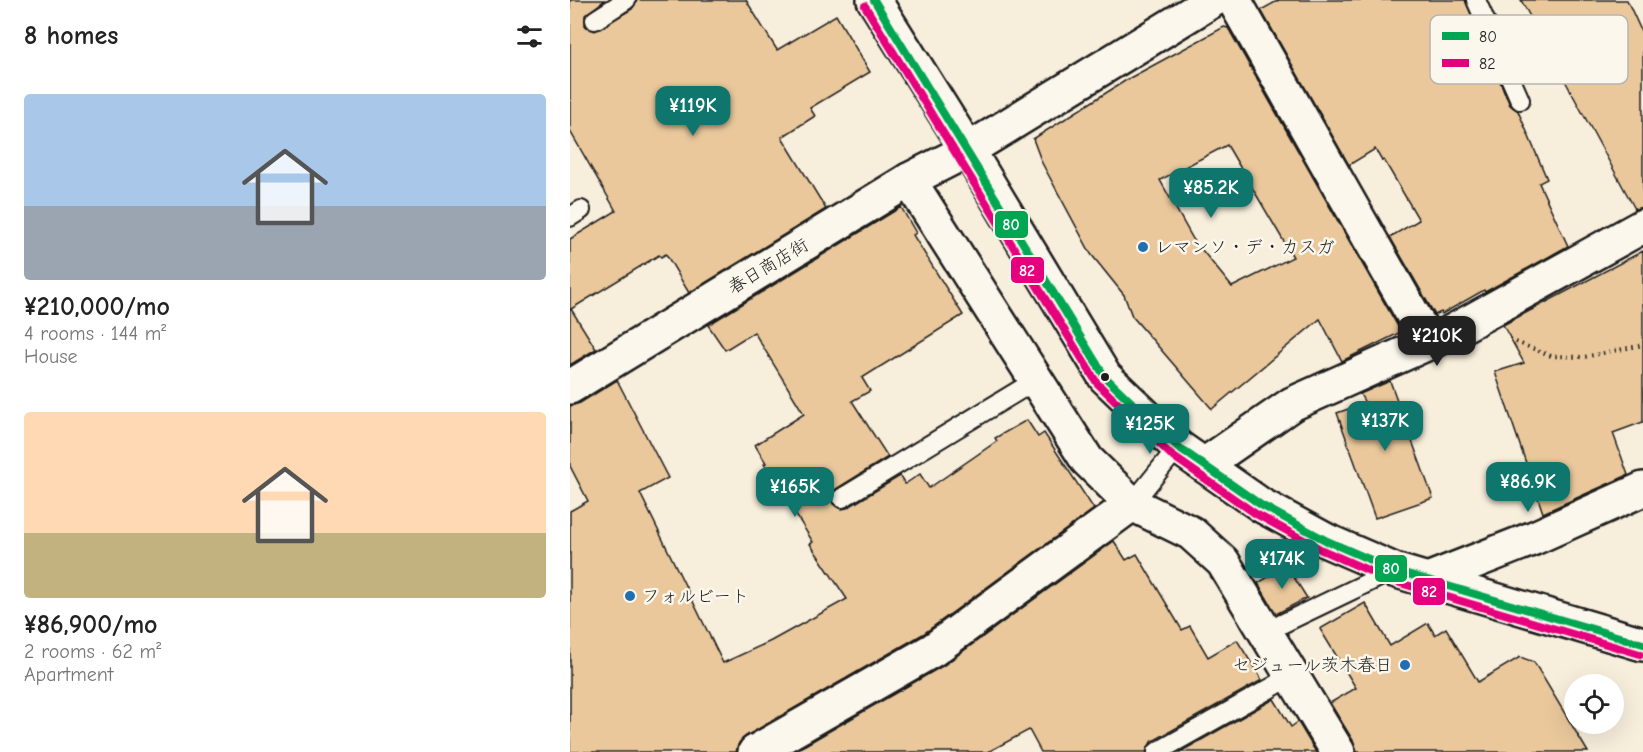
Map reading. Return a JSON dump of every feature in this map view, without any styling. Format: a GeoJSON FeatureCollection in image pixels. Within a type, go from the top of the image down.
{"type":"FeatureCollection","features":[{"type":"Feature","properties":{"kind":"street"},"geometry":{"type":"LineString","coordinates":[[874,0],[968,150],[1105,378],[1191,456],[1261,505],[1317,536],[1394,570],[1643,644]]}},
{"type":"Feature","properties":{"kind":"street","name":"春日商店街"},"geometry":{"type":"LineString","coordinates":[[570,387],[909,180],[968,150],[1213,0]]}},
{"type":"Feature","properties":{"kind":"street"},"geometry":{"type":"LineString","coordinates":[[1234,0],[1429,343]]}},
{"type":"Feature","properties":{"kind":"street"},"geometry":{"type":"LineString","coordinates":[[909,180],[1087,460],[1132,504],[1191,533],[1223,562],[1338,752]]}},
{"type":"Feature","properties":{"kind":"street"},"geometry":{"type":"LineString","coordinates":[[1191,456],[1292,404],[1429,343],[1523,290],[1589,258],[1643,226]]}},
{"type":"Feature","properties":{"kind":"street"},"geometry":{"type":"LineString","coordinates":[[1430,579],[1534,538],[1643,489]]}},
{"type":"Feature","properties":{"kind":"street"},"geometry":{"type":"LineString","coordinates":[[755,752],[933,650],[1132,504]]}},
{"type":"Feature","properties":{"kind":"lane"},"geometry":{"type":"LineString","coordinates":[[595,20],[626,0]]}},
{"type":"Feature","properties":{"kind":"lane"},"geometry":{"type":"LineString","coordinates":[[1476,0],[1483,15]]}},
{"type":"Feature","properties":{"kind":"lane"},"geometry":{"type":"LineString","coordinates":[[1513,84],[1520,100]]}},
{"type":"Feature","properties":{"kind":"lane"},"geometry":{"type":"LineString","coordinates":[[842,498],[1036,380]]}},
{"type":"Feature","properties":{"kind":"lane"},"geometry":{"type":"LineString","coordinates":[[1132,504],[1191,456]]}},
{"type":"Feature","properties":{"kind":"lane"},"geometry":{"type":"LineString","coordinates":[[1266,632],[1394,570]]}},
{"type":"Feature","properties":{"kind":"lane"},"geometry":{"type":"LineString","coordinates":[[1157,752],[1292,676]]}},
{"type":"Feature","properties":{"kind":"path"},"geometry":{"type":"LineString","coordinates":[[1484,313],[1506,338],[1551,356],[1584,357],[1643,345]]}},
{"type":"Feature","properties":{"kind":"building"},"geometry":{"type":"Polygon","coordinates":[[[570,0],[605,0],[585,15],[585,26],[595,31],[632,9],[637,0],[746,0],[777,50],[836,15],[870,72],[810,108],[815,116],[782,137],[826,209],[689,293],[666,254],[661,257],[659,255],[571,309],[596,349],[570,365],[570,239],[616,211],[570,131],[570,0]]]}},
{"type":"Feature","properties":{"kind":"building"},"geometry":{"type":"Polygon","coordinates":[[[1279,0],[1465,0],[1471,15],[1430,15],[1430,84],[1501,84],[1510,105],[1518,111],[1547,179],[1539,183],[1568,246],[1485,292],[1484,290],[1442,314],[1441,312],[1435,315],[1390,237],[1419,220],[1384,160],[1382,161],[1375,149],[1349,165],[1261,10],[1279,0]]]}},
{"type":"Feature","properties":{"kind":"building"},"geometry":{"type":"Polygon","coordinates":[[[1521,0],[1627,0],[1643,35],[1643,207],[1635,209],[1567,84],[1628,84],[1628,15],[1529,15],[1521,0]]]}},
{"type":"Feature","properties":{"kind":"building"},"geometry":{"type":"Polygon","coordinates":[[[1224,27],[1228,28],[1401,332],[1342,361],[1320,319],[1212,409],[1132,316],[1124,295],[1091,254],[1042,163],[1033,139],[1128,79],[1224,27]],[[1227,145],[1160,180],[1193,239],[1232,287],[1293,257],[1227,145]]]}},
{"type":"Feature","properties":{"kind":"building"},"geometry":{"type":"Polygon","coordinates":[[[901,207],[916,233],[913,235],[963,315],[862,378],[870,391],[852,401],[888,457],[836,489],[831,498],[833,504],[842,509],[847,508],[900,476],[905,484],[920,474],[929,488],[997,441],[995,438],[1027,420],[1038,437],[1044,433],[1094,509],[923,634],[746,736],[739,743],[736,752],[570,752],[570,511],[588,501],[570,466],[570,406],[580,403],[617,380],[668,478],[640,493],[723,663],[771,641],[847,599],[810,544],[813,542],[764,464],[766,463],[755,445],[804,414],[754,332],[725,350],[708,325],[901,207]]]}},
{"type":"Feature","properties":{"kind":"building"},"geometry":{"type":"Polygon","coordinates":[[[1643,251],[1643,422],[1613,433],[1628,475],[1543,513],[1495,372],[1524,363],[1503,325],[1643,251]]]}},
{"type":"Feature","properties":{"kind":"building"},"geometry":{"type":"Polygon","coordinates":[[[1390,381],[1433,498],[1375,518],[1337,413],[1365,403],[1360,394],[1390,381]]]}},
{"type":"Feature","properties":{"kind":"building"},"geometry":{"type":"Polygon","coordinates":[[[1114,541],[1126,560],[1137,554],[1182,630],[1190,626],[1208,657],[1237,640],[1262,680],[1151,742],[1146,752],[1041,752],[1029,730],[988,752],[793,752],[944,665],[1114,541]]]}},
{"type":"Feature","properties":{"kind":"building"},"geometry":{"type":"Polygon","coordinates":[[[1287,566],[1307,598],[1276,614],[1258,583],[1287,566]]]}},
{"type":"Feature","properties":{"kind":"building"},"geometry":{"type":"Polygon","coordinates":[[[1365,603],[1390,646],[1428,623],[1435,635],[1446,628],[1478,682],[1520,657],[1534,662],[1564,712],[1564,734],[1577,734],[1588,752],[1357,752],[1354,742],[1330,703],[1356,688],[1320,629],[1365,603]]]}},
{"type":"Feature","properties":{"kind":"building"},"geometry":{"type":"Polygon","coordinates":[[[1274,699],[1291,727],[1298,722],[1316,752],[1180,752],[1274,699]]]}},
{"type":"Feature","properties":{"kind":"transit line","name":"80"},"geometry":{"type":"LineString","coordinates":[[874,0],[1105,377],[1178,447],[1261,505],[1327,541],[1394,570],[1643,644]]}},
{"type":"Feature","properties":{"kind":"transit line","name":"82"},"geometry":{"type":"LineString","coordinates":[[865,6],[1097,383],[1171,455],[1256,514],[1322,550],[1390,580],[1640,654]]}},
{"type":"Feature","properties":{"kind":"place","name":"レマンソ・デ・カスガ"},"geometry":{"type":"Point","coordinates":[1143,247]}},
{"type":"Feature","properties":{"kind":"place","name":"フォルビート"},"geometry":{"type":"Point","coordinates":[630,596]}},
{"type":"Feature","properties":{"kind":"place","name":"セジュール茨木春日"},"geometry":{"type":"Point","coordinates":[1405,665]}}]}
